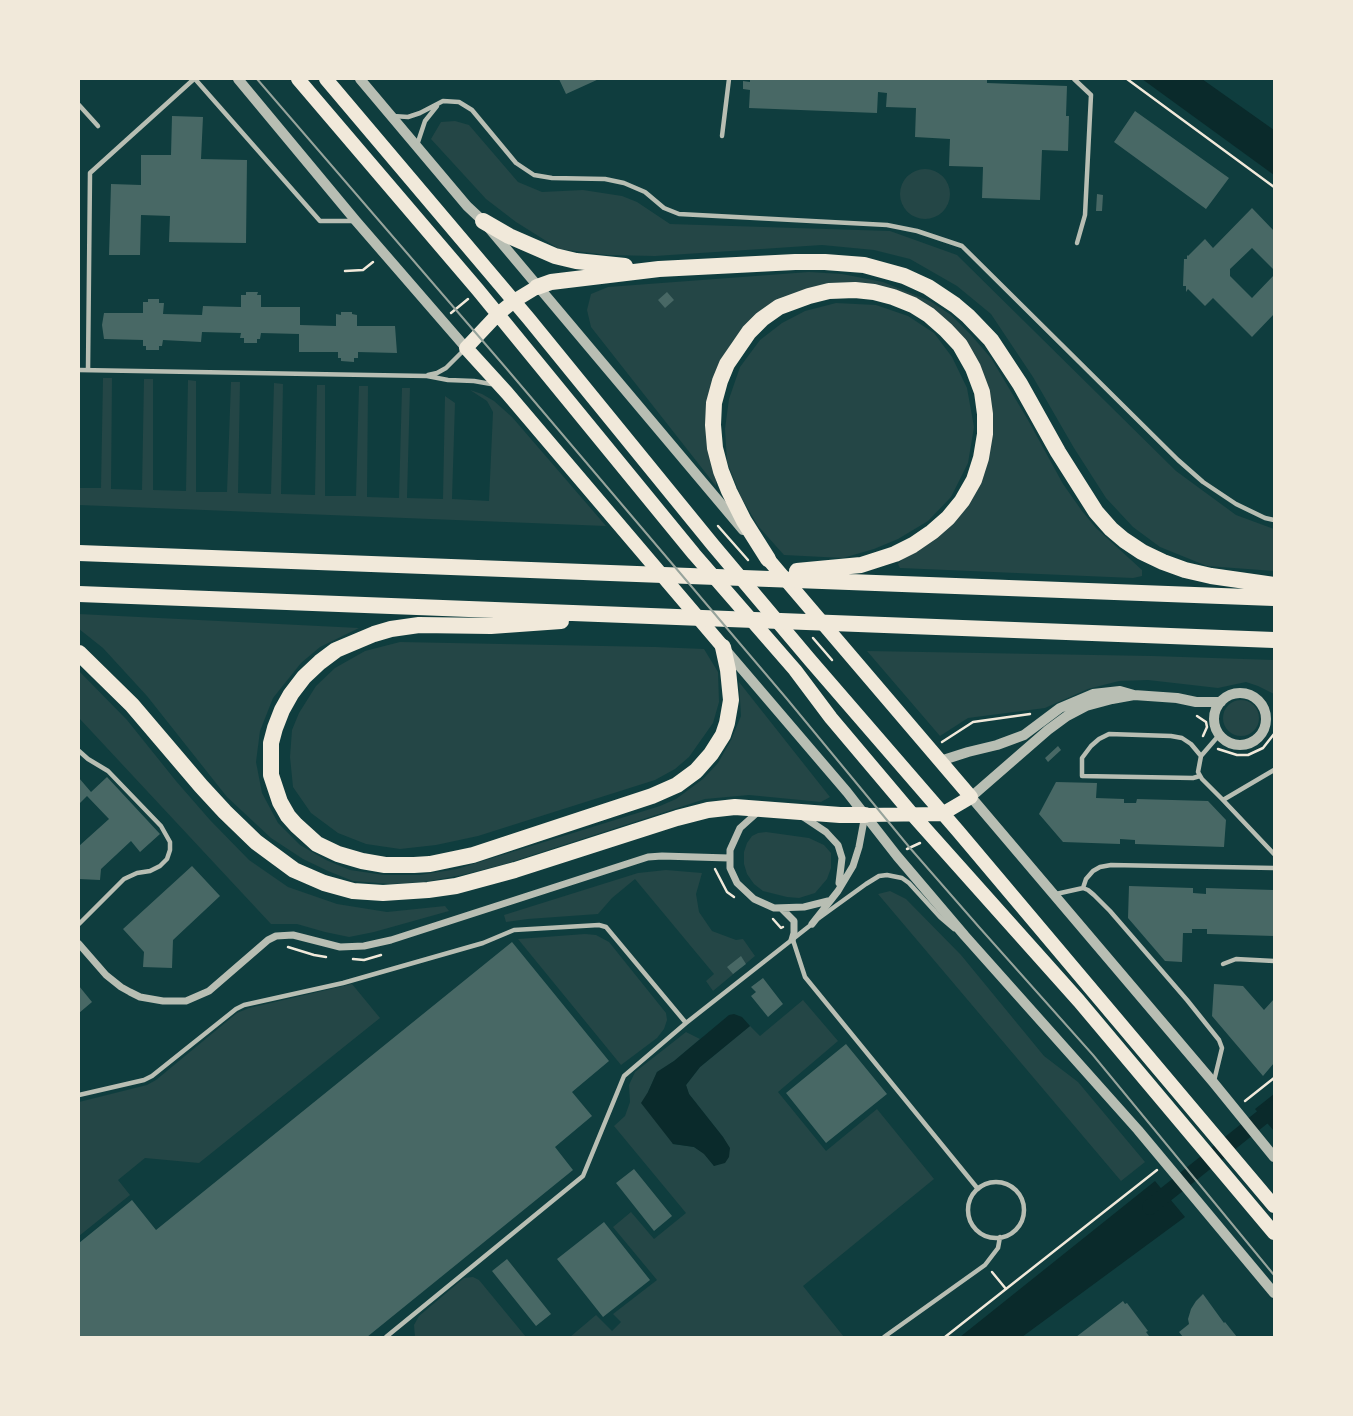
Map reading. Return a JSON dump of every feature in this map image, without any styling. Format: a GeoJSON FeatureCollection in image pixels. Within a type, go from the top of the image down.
{"type":"FeatureCollection","features":[{"type":"Feature","properties":{"kind":"highway"},"geometry":{"type":"LineString","coordinates":[[483,221],[522,242],[565,259],[659,269]]}},
{"type":"Feature","properties":{"kind":"highway"},"geometry":{"type":"LineString","coordinates":[[537,287],[551,282],[659,269],[825,262],[864,265],[904,276],[928,287],[961,310],[991,340],[1020,383],[1080,489],[1111,529],[1142,552],[1163,562],[1211,576],[1274,585]]}},
{"type":"Feature","properties":{"kind":"highway"},"geometry":{"type":"LineString","coordinates":[[718,578],[861,565],[895,554],[932,532],[962,501],[974,480],[981,458],[985,434],[982,392],[960,345],[929,315],[903,301],[874,292],[829,291],[779,307],[762,319],[749,332],[727,364],[715,403],[715,448],[729,491],[768,559]]}},
{"type":"Feature","properties":{"kind":"highway"},"geometry":{"type":"LineString","coordinates":[[79,553],[1274,598]]}},
{"type":"Feature","properties":{"kind":"highway"},"geometry":{"type":"LineString","coordinates":[[79,594],[1274,640]]}},
{"type":"Feature","properties":{"kind":"highway"},"geometry":{"type":"LineString","coordinates":[[609,615],[512,625],[419,625],[374,634],[335,650],[304,677],[291,694],[275,728],[270,767],[280,802],[296,825],[317,844],[338,855],[400,866],[430,864],[473,855],[640,801],[665,791],[686,778],[704,763],[718,745],[727,723],[731,700],[723,647]]}},
{"type":"Feature","properties":{"kind":"highway"},"geometry":{"type":"LineString","coordinates":[[79,653],[132,705],[201,786],[256,842],[294,870],[352,891],[383,893],[456,886],[720,808],[865,815]]}},
{"type":"Feature","properties":{"kind":"main road"},"geometry":{"type":"LineString","coordinates":[[298,79],[498,314],[912,814],[1079,1000],[1269,1227]]}},
{"type":"Feature","properties":{"kind":"main road"},"geometry":{"type":"LineString","coordinates":[[326,79],[514,301],[713,545],[1274,1206]]}},
{"type":"Feature","properties":{"kind":"main road"},"geometry":{"type":"LineString","coordinates":[[537,287],[498,314],[466,348],[723,647]]}},
{"type":"Feature","properties":{"kind":"main road"},"geometry":{"type":"LineString","coordinates":[[768,559],[971,797],[942,814],[865,815]]}},
{"type":"Feature","properties":{"kind":"street"},"geometry":{"type":"LineString","coordinates":[[238,79],[466,348]]}},
{"type":"Feature","properties":{"kind":"street"},"geometry":{"type":"LineString","coordinates":[[360,79],[768,559]]}},
{"type":"Feature","properties":{"kind":"street"},"geometry":{"type":"LineString","coordinates":[[723,647],[965,936],[1138,1130],[1274,1293]]}},
{"type":"Feature","properties":{"kind":"street"},"geometry":{"type":"LineString","coordinates":[[936,756],[968,752],[1024,735],[1060,708],[1087,696],[1113,692],[1196,702],[1220,702]]}},
{"type":"Feature","properties":{"kind":"street"},"geometry":{"type":"LineString","coordinates":[[1196,702],[1214,719],[1220,734],[1236,744],[1257,738],[1264,729],[1270,711],[1256,698],[1246,693],[1235,693],[1220,702],[1214,719]]}},
{"type":"Feature","properties":{"kind":"street"},"geometry":{"type":"LineString","coordinates":[[1133,695],[1086,706],[1067,716],[971,797],[1274,1157]]}},
{"type":"Feature","properties":{"kind":"street"},"geometry":{"type":"LineString","coordinates":[[762,808],[740,828],[730,850],[733,876],[747,894],[760,903],[782,909],[828,901]]}},
{"type":"Feature","properties":{"kind":"street"},"geometry":{"type":"LineString","coordinates":[[794,810],[838,845],[842,867],[838,891]]}},
{"type":"Feature","properties":{"kind":"street"},"geometry":{"type":"LineString","coordinates":[[812,924],[838,891],[853,866],[865,815]]}},
{"type":"Feature","properties":{"kind":"street"},"geometry":{"type":"LineString","coordinates":[[79,944],[106,975],[130,992],[163,1002],[186,1001],[209,991],[276,936],[293,935],[340,947],[364,946],[391,940],[648,857],[729,858]]}},
{"type":"Feature","properties":{"kind":"street"},"geometry":{"type":"LineString","coordinates":[[782,909],[793,921],[792,940]]}},
{"type":"Feature","properties":{"kind":"lane"},"geometry":{"type":"LineString","coordinates":[[88,370],[90,173],[194,79],[320,221],[356,221]]}},
{"type":"Feature","properties":{"kind":"lane"},"geometry":{"type":"LineString","coordinates":[[722,136],[729,79]]}},
{"type":"Feature","properties":{"kind":"lane"},"geometry":{"type":"LineString","coordinates":[[1074,79],[1091,96],[1085,215],[1077,243]]}},
{"type":"Feature","properties":{"kind":"lane"},"geometry":{"type":"LineString","coordinates":[[417,146],[425,121],[443,101]]}},
{"type":"Feature","properties":{"kind":"lane"},"geometry":{"type":"LineString","coordinates":[[391,115],[408,117],[443,101],[459,102],[472,110],[516,163],[534,175],[552,178],[605,178],[624,183],[645,192],[664,208],[679,214],[887,225],[917,231],[962,246],[1164,447],[1203,482],[1236,504],[1274,520]]}},
{"type":"Feature","properties":{"kind":"lane"},"geometry":{"type":"LineString","coordinates":[[79,105],[98,126]]}},
{"type":"Feature","properties":{"kind":"lane"},"geometry":{"type":"LineString","coordinates":[[427,376],[446,368],[466,348]]}},
{"type":"Feature","properties":{"kind":"lane"},"geometry":{"type":"LineString","coordinates":[[79,370],[427,376],[486,382],[507,393]]}},
{"type":"Feature","properties":{"kind":"lane"},"geometry":{"type":"LineString","coordinates":[[1200,756],[1191,744],[1182,738],[1110,734],[1091,746],[1082,758],[1082,776],[1200,776]]}},
{"type":"Feature","properties":{"kind":"lane"},"geometry":{"type":"LineString","coordinates":[[1220,734],[1200,756],[1198,772],[1274,854]]}},
{"type":"Feature","properties":{"kind":"lane"},"geometry":{"type":"LineString","coordinates":[[79,751],[108,771],[161,826],[170,842],[170,850],[167,859],[160,866],[124,879],[79,923]]}},
{"type":"Feature","properties":{"kind":"lane"},"geometry":{"type":"LineString","coordinates":[[1223,800],[1274,770]]}},
{"type":"Feature","properties":{"kind":"lane"},"geometry":{"type":"LineString","coordinates":[[1083,888],[1093,871],[1111,865],[1274,868]]}},
{"type":"Feature","properties":{"kind":"lane"},"geometry":{"type":"LineString","coordinates":[[386,1337],[583,1176],[624,1076],[686,1023],[866,884],[879,876],[902,878],[948,925],[965,936]]}},
{"type":"Feature","properties":{"kind":"lane"},"geometry":{"type":"LineString","coordinates":[[1054,895],[1083,888],[1110,911],[1219,1040],[1222,1048],[1214,1083]]}},
{"type":"Feature","properties":{"kind":"lane"},"geometry":{"type":"LineString","coordinates":[[79,1095],[152,1076],[244,1005],[356,979],[483,943],[514,930],[599,925],[606,927],[686,1023]]}},
{"type":"Feature","properties":{"kind":"lane"},"geometry":{"type":"LineString","coordinates":[[792,940],[806,977],[978,1189]]}},
{"type":"Feature","properties":{"kind":"lane"},"geometry":{"type":"LineString","coordinates":[[1223,964],[1236,959],[1274,961]]}},
{"type":"Feature","properties":{"kind":"lane"},"geometry":{"type":"LineString","coordinates":[[997,1182],[1015,1189],[1024,1208],[1023,1218],[1010,1234],[990,1237],[973,1226],[968,1206],[978,1189],[997,1182]]}},
{"type":"Feature","properties":{"kind":"lane"},"geometry":{"type":"LineString","coordinates":[[884,1337],[985,1265],[998,1248],[1000,1237]]}},
{"type":"Feature","properties":{"kind":"path"},"geometry":{"type":"LineString","coordinates":[[1127,79],[1274,187]]}},
{"type":"Feature","properties":{"kind":"path"},"geometry":{"type":"LineString","coordinates":[[345,271],[363,270],[373,261]]}},
{"type":"Feature","properties":{"kind":"path"},"geometry":{"type":"LineString","coordinates":[[936,756],[948,737],[973,722],[1030,714]]}},
{"type":"Feature","properties":{"kind":"path"},"geometry":{"type":"LineString","coordinates":[[1242,1104],[1274,1078]]}},
{"type":"Feature","properties":{"kind":"path"},"geometry":{"type":"LineString","coordinates":[[945,1337],[1166,1163]]}},
{"type":"Feature","properties":{"kind":"path"},"geometry":{"type":"LineString","coordinates":[[985,1265],[1006,1289]]}},
{"type":"Feature","properties":{"kind":"shaded area"},"geometry":{"type":"Polygon","coordinates":[[[1142,79],[1202,79],[1274,130],[1274,175],[1142,79]]]}},
{"type":"Feature","properties":{"kind":"shaded area"},"geometry":{"type":"Polygon","coordinates":[[[455,121],[469,125],[518,182],[542,192],[583,190],[622,196],[637,202],[670,224],[890,231],[957,255],[1176,471],[1236,515],[1274,529],[1274,571],[1207,566],[1160,547],[1133,527],[1106,498],[1033,377],[991,314],[957,286],[910,259],[874,250],[822,245],[655,256],[607,255],[559,249],[486,199],[431,139],[441,122],[455,121]]]}},
{"type":"Feature","properties":{"kind":"shaded area"},"geometry":{"type":"Polygon","coordinates":[[[925,169],[942,177],[950,194],[942,211],[925,219],[908,211],[900,194],[908,177],[925,169]]]}},
{"type":"Feature","properties":{"kind":"shaded area"},"geometry":{"type":"Polygon","coordinates":[[[809,272],[842,274],[883,282],[930,301],[951,315],[991,358],[1063,484],[1082,511],[1096,528],[1142,570],[1142,576],[1133,578],[900,568],[898,564],[988,462],[969,348],[895,292],[863,283],[831,285],[769,305],[732,342],[718,369],[716,486],[591,327],[587,310],[591,294],[608,287],[809,272]]]}},
{"type":"Feature","properties":{"kind":"shaded area"},"geometry":{"type":"Polygon","coordinates":[[[836,303],[876,305],[908,316],[934,333],[952,357],[967,388],[974,427],[968,463],[951,497],[928,521],[898,539],[843,558],[784,555],[758,526],[741,497],[727,462],[725,429],[729,399],[740,367],[760,340],[782,323],[805,311],[836,303]]]}},
{"type":"Feature","properties":{"kind":"shaded area"},"geometry":{"type":"Polygon","coordinates":[[[103,378],[112,378],[111,489],[142,490],[144,379],[153,379],[153,490],[186,491],[188,380],[196,381],[196,492],[227,492],[231,382],[240,382],[238,493],[271,494],[274,383],[283,384],[281,494],[315,495],[317,385],[325,385],[325,496],[356,496],[359,386],[368,386],[367,497],[399,498],[402,388],[410,388],[407,498],[443,499],[445,396],[455,403],[452,499],[489,501],[493,412],[487,401],[470,390],[494,401],[512,417],[606,526],[79,505],[79,488],[101,488],[103,378]]]}},
{"type":"Feature","properties":{"kind":"shaded area"},"geometry":{"type":"Polygon","coordinates":[[[79,614],[359,628],[320,647],[301,663],[273,698],[260,731],[256,762],[262,793],[278,823],[300,845],[350,870],[384,875],[419,875],[457,869],[676,799],[703,779],[718,763],[731,740],[741,716],[739,682],[830,797],[821,802],[749,795],[705,799],[505,864],[462,875],[424,882],[390,884],[353,881],[303,859],[271,838],[227,797],[147,696],[103,648],[79,629],[79,614]]]}},
{"type":"Feature","properties":{"kind":"shaded area"},"geometry":{"type":"Polygon","coordinates":[[[400,642],[704,649],[718,672],[719,702],[713,723],[689,757],[655,780],[478,836],[400,849],[366,844],[338,833],[311,813],[293,787],[290,757],[292,730],[316,686],[335,668],[365,651],[400,642]]]}},
{"type":"Feature","properties":{"kind":"shaded area"},"geometry":{"type":"Polygon","coordinates":[[[867,651],[1274,660],[1274,694],[1246,682],[1218,688],[1148,680],[1119,681],[1088,689],[1045,708],[968,718],[940,736],[867,651]]]}},
{"type":"Feature","properties":{"kind":"shaded area"},"geometry":{"type":"Polygon","coordinates":[[[79,671],[127,720],[210,820],[249,860],[288,887],[337,904],[387,912],[445,906],[449,911],[349,937],[297,924],[271,924],[79,718],[79,671]]]}},
{"type":"Feature","properties":{"kind":"shaded area"},"geometry":{"type":"Polygon","coordinates":[[[1241,700],[1254,705],[1259,718],[1254,731],[1241,736],[1228,731],[1223,718],[1228,705],[1241,700]]]}},
{"type":"Feature","properties":{"kind":"shaded area"},"geometry":{"type":"Polygon","coordinates":[[[766,832],[809,838],[824,845],[831,853],[831,868],[827,879],[815,893],[799,898],[787,897],[763,891],[754,884],[747,874],[744,852],[752,836],[766,832]]]}},
{"type":"Feature","properties":{"kind":"shaded area"},"geometry":{"type":"Polygon","coordinates":[[[666,870],[702,873],[696,894],[699,912],[712,931],[736,940],[743,939],[755,956],[713,991],[706,981],[714,974],[635,879],[598,914],[506,922],[504,915],[638,873],[666,870]]]}},
{"type":"Feature","properties":{"kind":"shaded area"},"geometry":{"type":"Polygon","coordinates":[[[890,891],[906,899],[961,955],[1044,1056],[1078,1082],[1145,1162],[1121,1181],[878,894],[890,891]]]}},
{"type":"Feature","properties":{"kind":"shaded area"},"geometry":{"type":"Polygon","coordinates":[[[596,935],[609,942],[666,1013],[664,1029],[657,1038],[621,1065],[518,939],[596,935]]]}},
{"type":"Feature","properties":{"kind":"shaded area"},"geometry":{"type":"Polygon","coordinates":[[[352,984],[380,1018],[199,1163],[145,1158],[118,1180],[130,1195],[79,1236],[79,1102],[147,1085],[156,1080],[237,1013],[352,984]]]}},
{"type":"Feature","properties":{"kind":"shaded area"},"geometry":{"type":"Polygon","coordinates":[[[803,1000],[838,1041],[778,1092],[826,1151],[877,1109],[934,1179],[803,1286],[844,1337],[570,1337],[596,1315],[612,1331],[621,1322],[613,1314],[657,1280],[613,1227],[631,1212],[654,1239],[686,1213],[614,1126],[625,1116],[630,1102],[629,1085],[635,1072],[686,1032],[700,1039],[657,1072],[648,1092],[673,1144],[694,1147],[704,1153],[714,1166],[729,1148],[689,1094],[686,1085],[700,1067],[750,1026],[760,1036],[803,1000]]]}},
{"type":"Feature","properties":{"kind":"shaded area"},"geometry":{"type":"Polygon","coordinates":[[[729,1015],[742,1017],[750,1026],[700,1067],[686,1085],[689,1094],[730,1148],[725,1163],[714,1166],[694,1147],[673,1144],[641,1103],[657,1072],[729,1015]]]}},
{"type":"Feature","properties":{"kind":"shaded area"},"geometry":{"type":"Polygon","coordinates":[[[1274,1094],[1274,1131],[1255,1109],[1274,1094]]]}},
{"type":"Feature","properties":{"kind":"shaded area"},"geometry":{"type":"Polygon","coordinates":[[[1155,1181],[1185,1217],[1022,1337],[960,1337],[1155,1181]]]}},
{"type":"Feature","properties":{"kind":"shaded area"},"geometry":{"type":"Polygon","coordinates":[[[473,1277],[479,1280],[526,1337],[415,1337],[414,1325],[419,1316],[464,1278],[473,1277]]]}},
{"type":"Feature","properties":{"kind":"building"},"geometry":{"type":"Polygon","coordinates":[[[559,79],[599,79],[566,94],[559,79]]]}},
{"type":"Feature","properties":{"kind":"building"},"geometry":{"type":"Polygon","coordinates":[[[750,79],[987,79],[987,83],[1067,86],[1068,151],[1042,150],[1040,200],[982,198],[983,167],[949,166],[950,139],[915,137],[916,108],[886,107],[887,93],[878,92],[877,113],[749,108],[750,90],[743,89],[743,81],[750,82],[750,79]]]}},
{"type":"Feature","properties":{"kind":"building"},"geometry":{"type":"Polygon","coordinates":[[[1135,111],[1229,178],[1206,209],[1114,142],[1135,111]]]}},
{"type":"Feature","properties":{"kind":"building"},"geometry":{"type":"Polygon","coordinates":[[[172,116],[203,117],[201,159],[247,160],[246,243],[169,242],[170,216],[141,215],[140,255],[109,255],[111,184],[141,185],[141,155],[171,155],[172,116]]]}},
{"type":"Feature","properties":{"kind":"building"},"geometry":{"type":"Polygon","coordinates":[[[1097,194],[1103,195],[1102,211],[1096,211],[1097,194]]]}},
{"type":"Feature","properties":{"kind":"building"},"geometry":{"type":"Polygon","coordinates":[[[1252,208],[1274,231],[1274,270],[1252,248],[1230,269],[1230,276],[1252,298],[1274,275],[1274,314],[1252,337],[1213,298],[1205,306],[1188,289],[1186,292],[1186,286],[1183,286],[1184,259],[1187,259],[1187,255],[1205,239],[1213,248],[1252,208]]]}},
{"type":"Feature","properties":{"kind":"building"},"geometry":{"type":"Polygon","coordinates":[[[246,292],[258,292],[257,295],[261,295],[261,307],[300,307],[300,325],[336,326],[336,314],[352,312],[357,315],[357,326],[395,326],[397,353],[358,352],[358,358],[354,358],[354,362],[341,361],[338,352],[299,352],[299,334],[261,333],[257,343],[244,343],[244,338],[240,338],[241,333],[202,332],[201,342],[163,340],[159,350],[146,350],[143,340],[104,339],[104,313],[143,313],[143,302],[159,299],[159,303],[164,303],[163,314],[202,315],[203,306],[241,307],[241,295],[246,295],[246,292]]]}},
{"type":"Feature","properties":{"kind":"building"},"geometry":{"type":"Polygon","coordinates":[[[667,292],[674,300],[665,308],[658,300],[667,292]]]}},
{"type":"Feature","properties":{"kind":"building"},"geometry":{"type":"Polygon","coordinates":[[[1058,746],[1061,750],[1048,762],[1045,758],[1058,746]]]}},
{"type":"Feature","properties":{"kind":"building"},"geometry":{"type":"Polygon","coordinates":[[[107,777],[160,834],[140,852],[131,841],[101,869],[100,880],[79,879],[79,846],[109,819],[87,796],[79,804],[79,778],[91,792],[107,777]]]}},
{"type":"Feature","properties":{"kind":"building"},"geometry":{"type":"Polygon","coordinates":[[[1056,782],[1097,783],[1096,798],[1124,799],[1124,803],[1136,803],[1137,799],[1208,801],[1226,820],[1224,847],[1135,844],[1135,840],[1120,839],[1120,844],[1063,842],[1039,814],[1056,782]]]}},
{"type":"Feature","properties":{"kind":"building"},"geometry":{"type":"Polygon","coordinates":[[[192,866],[220,896],[173,940],[172,968],[143,967],[144,952],[123,929],[192,866]]]}},
{"type":"Feature","properties":{"kind":"building"},"geometry":{"type":"Polygon","coordinates":[[[1129,886],[1193,888],[1193,893],[1206,894],[1206,888],[1274,890],[1274,936],[1207,934],[1207,929],[1192,929],[1192,933],[1183,933],[1182,962],[1165,961],[1128,918],[1129,886]]]}},
{"type":"Feature","properties":{"kind":"building"},"geometry":{"type":"Polygon","coordinates":[[[512,942],[609,1061],[572,1092],[592,1116],[555,1147],[573,1170],[367,1337],[79,1337],[79,1243],[132,1200],[156,1230],[512,942]]]}},
{"type":"Feature","properties":{"kind":"building"},"geometry":{"type":"Polygon","coordinates":[[[741,956],[746,964],[733,974],[727,967],[741,956]]]}},
{"type":"Feature","properties":{"kind":"building"},"geometry":{"type":"Polygon","coordinates":[[[763,978],[783,1004],[768,1017],[751,996],[756,992],[751,987],[763,978]]]}},
{"type":"Feature","properties":{"kind":"building"},"geometry":{"type":"Polygon","coordinates":[[[1214,984],[1243,986],[1264,1010],[1274,999],[1274,1063],[1263,1076],[1212,1016],[1214,984]]]}},
{"type":"Feature","properties":{"kind":"building"},"geometry":{"type":"Polygon","coordinates":[[[79,986],[92,1002],[79,1013],[79,986]]]}},
{"type":"Feature","properties":{"kind":"building"},"geometry":{"type":"Polygon","coordinates":[[[846,1044],[887,1094],[826,1143],[786,1093],[846,1044]]]}},
{"type":"Feature","properties":{"kind":"building"},"geometry":{"type":"Polygon","coordinates":[[[634,1169],[672,1216],[654,1231],[616,1183],[634,1169]]]}},
{"type":"Feature","properties":{"kind":"building"},"geometry":{"type":"Polygon","coordinates":[[[604,1222],[650,1280],[603,1317],[557,1259],[604,1222]]]}},
{"type":"Feature","properties":{"kind":"building"},"geometry":{"type":"Polygon","coordinates":[[[507,1259],[551,1314],[536,1326],[492,1271],[507,1259]]]}},
{"type":"Feature","properties":{"kind":"building"},"geometry":{"type":"Polygon","coordinates":[[[1203,1294],[1237,1337],[1183,1337],[1179,1332],[1189,1324],[1191,1309],[1203,1294]]]}},
{"type":"Feature","properties":{"kind":"building"},"geometry":{"type":"Polygon","coordinates":[[[1123,1301],[1148,1331],[1146,1332],[1149,1336],[1076,1337],[1123,1301]]]}},
{"type":"Feature","properties":{"kind":"waterway"},"geometry":{"type":"LineString","coordinates":[[1150,1207],[1274,1108]]}},
{"type":"Feature","properties":{"kind":"tram line"},"geometry":{"type":"LineString","coordinates":[[257,79],[506,368],[910,848],[1093,1055],[1274,1275]]}}]}
